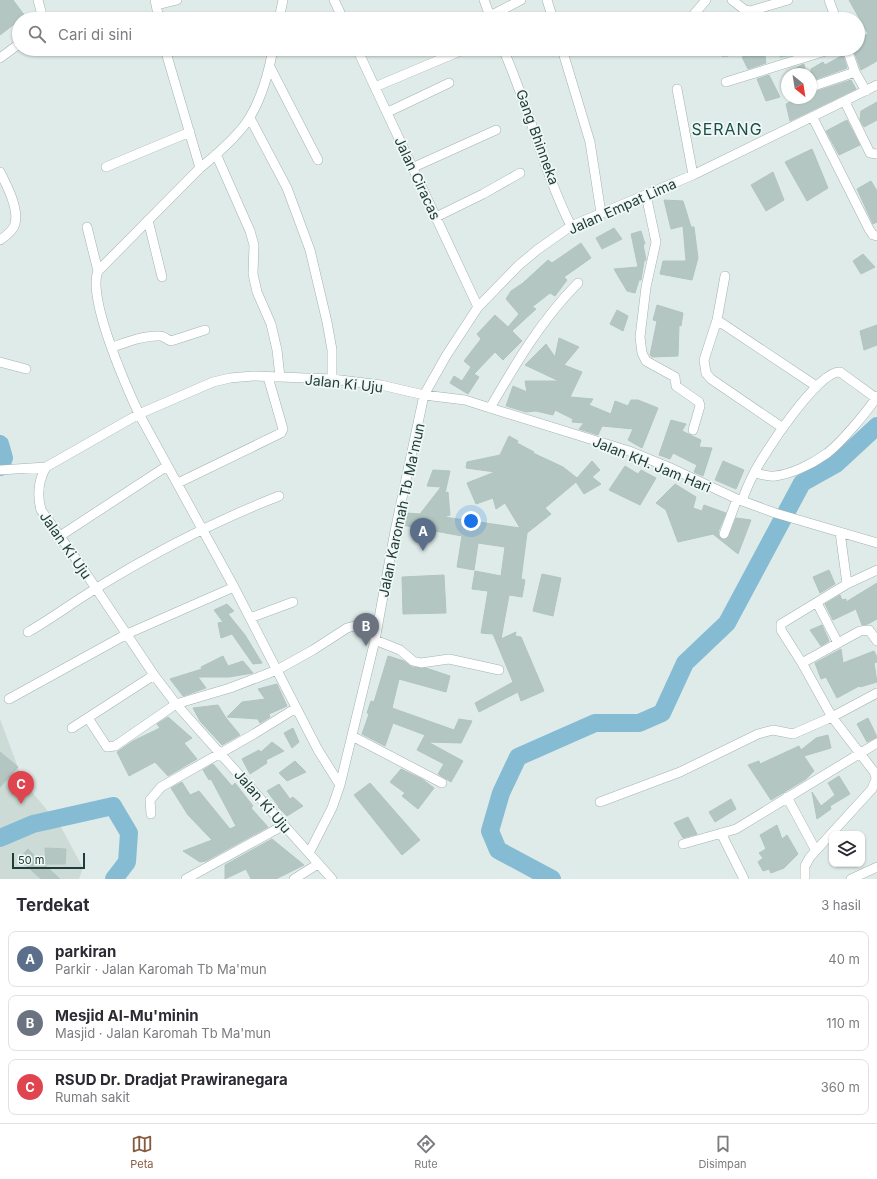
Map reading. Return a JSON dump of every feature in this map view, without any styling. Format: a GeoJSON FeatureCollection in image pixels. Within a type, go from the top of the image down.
{"type":"FeatureCollection","features":[{"type":"Feature","properties":{"kind":"street"},"geometry":{"type":"LineString","coordinates":[[38,0],[41,12]]}},
{"type":"Feature","properties":{"kind":"street"},"geometry":{"type":"LineString","coordinates":[[156,3],[177,0]]}},
{"type":"Feature","properties":{"kind":"street"},"geometry":{"type":"LineString","coordinates":[[281,12],[284,0]]}},
{"type":"Feature","properties":{"kind":"street"},"geometry":{"type":"LineString","coordinates":[[334,0],[340,12]]}},
{"type":"Feature","properties":{"kind":"street"},"geometry":{"type":"LineString","coordinates":[[484,0],[488,12]]}},
{"type":"Feature","properties":{"kind":"street"},"geometry":{"type":"LineString","coordinates":[[499,12],[521,0]]}},
{"type":"Feature","properties":{"kind":"street"},"geometry":{"type":"LineString","coordinates":[[547,0],[551,12]]}},
{"type":"Feature","properties":{"kind":"street"},"geometry":{"type":"LineString","coordinates":[[696,12],[706,0]]}},
{"type":"Feature","properties":{"kind":"street"},"geometry":{"type":"LineString","coordinates":[[732,0],[745,10],[750,11],[788,0]]}},
{"type":"Feature","properties":{"kind":"street"},"geometry":{"type":"LineString","coordinates":[[829,0],[834,12]]}},
{"type":"Feature","properties":{"kind":"street"},"geometry":{"type":"LineString","coordinates":[[0,58],[12,49]]}},
{"type":"Feature","properties":{"kind":"street"},"geometry":{"type":"LineString","coordinates":[[167,56],[200,168]]}},
{"type":"Feature","properties":{"kind":"street"},"geometry":{"type":"LineString","coordinates":[[98,271],[200,168],[216,154],[250,118],[270,67],[272,56]]}},
{"type":"Feature","properties":{"kind":"street","name":"Jalan Ciracas"},"geometry":{"type":"LineString","coordinates":[[360,56],[414,167],[478,307]]}},
{"type":"Feature","properties":{"kind":"street"},"geometry":{"type":"LineString","coordinates":[[375,87],[448,56]]}},
{"type":"Feature","properties":{"kind":"street","name":"Gang Bhinneka"},"geometry":{"type":"LineString","coordinates":[[507,56],[517,79],[544,158],[571,226]]}},
{"type":"Feature","properties":{"kind":"street"},"geometry":{"type":"LineString","coordinates":[[564,56],[590,142],[601,213]]}},
{"type":"Feature","properties":{"kind":"street"},"geometry":{"type":"LineString","coordinates":[[726,82],[810,56]]}},
{"type":"Feature","properties":{"kind":"street"},"geometry":{"type":"LineString","coordinates":[[850,56],[866,91]]}},
{"type":"Feature","properties":{"kind":"street"},"geometry":{"type":"LineString","coordinates":[[270,67],[318,160]]}},
{"type":"Feature","properties":{"kind":"street"},"geometry":{"type":"LineString","coordinates":[[817,84],[856,72]]}},
{"type":"Feature","properties":{"kind":"street"},"geometry":{"type":"LineString","coordinates":[[388,112],[449,82]]}},
{"type":"Feature","properties":{"kind":"street","name":"Jalan Empat Lima"},"geometry":{"type":"LineString","coordinates":[[424,395],[446,356],[478,307],[528,257],[571,226],[693,175],[813,118],[877,85]]}},
{"type":"Feature","properties":{"kind":"street"},"geometry":{"type":"LineString","coordinates":[[677,89],[693,175]]}},
{"type":"Feature","properties":{"kind":"street"},"geometry":{"type":"LineString","coordinates":[[845,102],[870,153],[877,154]]}},
{"type":"Feature","properties":{"kind":"street"},"geometry":{"type":"LineString","coordinates":[[250,118],[287,188],[310,250],[330,336],[332,350],[332,379]]}},
{"type":"Feature","properties":{"kind":"street"},"geometry":{"type":"LineString","coordinates":[[813,118],[868,229],[873,235],[877,236]]}},
{"type":"Feature","properties":{"kind":"street"},"geometry":{"type":"LineString","coordinates":[[414,167],[496,130]]}},
{"type":"Feature","properties":{"kind":"street"},"geometry":{"type":"LineString","coordinates":[[106,168],[190,132]]}},
{"type":"Feature","properties":{"kind":"street"},"geometry":{"type":"LineString","coordinates":[[216,154],[251,235],[255,260],[253,274],[257,292],[271,324],[277,350],[280,378]]}},
{"type":"Feature","properties":{"kind":"street"},"geometry":{"type":"LineString","coordinates":[[436,217],[483,194],[520,173]]}},
{"type":"Feature","properties":{"kind":"street"},"geometry":{"type":"LineString","coordinates":[[0,240],[15,225],[16,217],[15,209],[1,175]]}},
{"type":"Feature","properties":{"kind":"street"},"geometry":{"type":"LineString","coordinates":[[646,195],[656,242],[646,287],[640,337],[642,353],[646,361],[674,376],[676,378],[676,386],[699,402],[700,406],[693,430]]}},
{"type":"Feature","properties":{"kind":"street"},"geometry":{"type":"LineString","coordinates":[[148,220],[162,277]]}},
{"type":"Feature","properties":{"kind":"street"},"geometry":{"type":"LineString","coordinates":[[87,227],[98,271],[96,281],[97,293],[113,347],[128,389],[139,414],[234,587],[318,750],[340,785]]}},
{"type":"Feature","properties":{"kind":"street"},"geometry":{"type":"LineString","coordinates":[[725,276],[717,320],[704,360],[706,373],[711,379],[783,428]]}},
{"type":"Feature","properties":{"kind":"street"},"geometry":{"type":"LineString","coordinates":[[490,408],[515,365],[548,317],[562,299],[578,283]]}},
{"type":"Feature","properties":{"kind":"street"},"geometry":{"type":"LineString","coordinates":[[717,320],[816,386]]}},
{"type":"Feature","properties":{"kind":"street"},"geometry":{"type":"LineString","coordinates":[[113,347],[134,340],[154,336],[162,336],[172,340],[205,330]]}},
{"type":"Feature","properties":{"kind":"street"},"geometry":{"type":"LineString","coordinates":[[0,362],[26,369]]}},
{"type":"Feature","properties":{"kind":"street"},"geometry":{"type":"LineString","coordinates":[[724,534],[739,500],[754,473],[783,428],[816,386],[831,374],[840,372],[876,397],[857,422],[826,454],[796,470],[780,475],[773,476],[754,473]]}},
{"type":"Feature","properties":{"kind":"street"},"geometry":{"type":"LineString","coordinates":[[178,483],[281,433],[283,429],[268,377]]}},
{"type":"Feature","properties":{"kind":"street","name":"Jalan Ki Uju"},"geometry":{"type":"LineString","coordinates":[[332,879],[176,704],[154,675],[96,588],[40,510],[38,500],[41,475],[46,467],[139,414],[213,382],[230,378],[268,377],[332,379],[381,385],[424,395]]}},
{"type":"Feature","properties":{"kind":"street","name":"Jalan KH. Jam Hari"},"geometry":{"type":"LineString","coordinates":[[424,395],[465,400],[628,451],[673,469],[739,500],[775,513],[877,543]]}},
{"type":"Feature","properties":{"kind":"street","name":"Jalan Karomah Tb Ma'mun"},"geometry":{"type":"LineString","coordinates":[[309,853],[332,808],[340,785],[375,640],[395,532],[424,395]]}},
{"type":"Feature","properties":{"kind":"street"},"geometry":{"type":"LineString","coordinates":[[60,536],[167,466]]}},
{"type":"Feature","properties":{"kind":"street"},"geometry":{"type":"LineString","coordinates":[[5,470],[46,467]]}},
{"type":"Feature","properties":{"kind":"street"},"geometry":{"type":"LineString","coordinates":[[28,632],[64,611],[72,603],[96,588],[203,529],[243,510],[279,496]]}},
{"type":"Feature","properties":{"kind":"street"},"geometry":{"type":"LineString","coordinates":[[837,531],[847,584]]}},
{"type":"Feature","properties":{"kind":"street"},"geometry":{"type":"LineString","coordinates":[[805,879],[805,866],[815,849],[833,832],[872,789],[875,783],[875,773],[832,717],[802,663],[781,630],[781,624],[847,584],[877,570]]}},
{"type":"Feature","properties":{"kind":"street"},"geometry":{"type":"LineString","coordinates":[[9,698],[127,634],[234,587]]}},
{"type":"Feature","properties":{"kind":"street"},"geometry":{"type":"LineString","coordinates":[[250,618],[293,602]]}},
{"type":"Feature","properties":{"kind":"street"},"geometry":{"type":"LineString","coordinates":[[817,603],[838,643]]}},
{"type":"Feature","properties":{"kind":"street"},"geometry":{"type":"LineString","coordinates":[[88,718],[107,747],[111,747],[153,721],[176,704],[230,688],[277,670],[313,650],[347,628],[362,624],[377,626]]}},
{"type":"Feature","properties":{"kind":"street"},"geometry":{"type":"LineString","coordinates":[[802,663],[865,630],[872,632],[877,641]]}},
{"type":"Feature","properties":{"kind":"street"},"geometry":{"type":"LineString","coordinates":[[375,640],[395,647],[405,656],[417,662],[449,659],[499,670]]}},
{"type":"Feature","properties":{"kind":"street"},"geometry":{"type":"LineString","coordinates":[[72,728],[154,675]]}},
{"type":"Feature","properties":{"kind":"street"},"geometry":{"type":"LineString","coordinates":[[600,802],[680,772],[758,734],[774,730],[793,734],[832,717],[877,693]]}},
{"type":"Feature","properties":{"kind":"street"},"geometry":{"type":"LineString","coordinates":[[151,814],[150,800],[161,787],[254,734],[296,708]]}},
{"type":"Feature","properties":{"kind":"street"},"geometry":{"type":"LineString","coordinates":[[352,736],[442,783]]}},
{"type":"Feature","properties":{"kind":"street"},"geometry":{"type":"LineString","coordinates":[[683,844],[736,829],[877,743]]}},
{"type":"Feature","properties":{"kind":"street"},"geometry":{"type":"LineString","coordinates":[[787,797],[815,849]]}},
{"type":"Feature","properties":{"kind":"street"},"geometry":{"type":"LineString","coordinates":[[186,879],[284,825]]}},
{"type":"Feature","properties":{"kind":"street"},"geometry":{"type":"LineString","coordinates":[[721,833],[744,879]]}},
{"type":"Feature","properties":{"kind":"street"},"geometry":{"type":"LineString","coordinates":[[294,879],[318,864]]}},
{"type":"Feature","properties":{"kind":"street"},"geometry":{"type":"LineString","coordinates":[[851,879],[877,867]]}},
{"type":"Feature","properties":{"kind":"shaded area"},"geometry":{"type":"Polygon","coordinates":[[[0,719],[23,781],[61,827],[83,868],[79,879],[0,879],[0,719]]]}},
{"type":"Feature","properties":{"kind":"green space"},"geometry":{"type":"Polygon","coordinates":[[[779,56],[790,56],[780,58],[779,56]]]}},
{"type":"Feature","properties":{"kind":"building"},"geometry":{"type":"Polygon","coordinates":[[[0,0],[13,0],[22,12],[12,12],[12,26],[0,35],[0,0]]]}},
{"type":"Feature","properties":{"kind":"building"},"geometry":{"type":"Polygon","coordinates":[[[849,0],[877,0],[877,61],[861,70],[856,56],[865,56],[865,35],[868,34],[865,29],[865,12],[856,12],[849,0]]]}},
{"type":"Feature","properties":{"kind":"building"},"geometry":{"type":"Polygon","coordinates":[[[765,56],[766,63],[748,69],[742,57],[765,56]]]}},
{"type":"Feature","properties":{"kind":"building"},"geometry":{"type":"Polygon","coordinates":[[[843,56],[847,68],[817,79],[817,68],[813,68],[823,62],[825,65],[843,56]]]}},
{"type":"Feature","properties":{"kind":"building"},"geometry":{"type":"Polygon","coordinates":[[[804,64],[805,68],[796,68],[804,64]]]}},
{"type":"Feature","properties":{"kind":"building"},"geometry":{"type":"Polygon","coordinates":[[[769,75],[780,97],[766,101],[757,79],[769,75]]]}},
{"type":"Feature","properties":{"kind":"building"},"geometry":{"type":"Polygon","coordinates":[[[851,80],[856,89],[790,121],[786,104],[817,104],[817,91],[851,80]]]}},
{"type":"Feature","properties":{"kind":"building"},"geometry":{"type":"Polygon","coordinates":[[[877,102],[877,120],[864,127],[860,120],[861,111],[877,102]]]}},
{"type":"Feature","properties":{"kind":"building"},"geometry":{"type":"Polygon","coordinates":[[[847,120],[860,145],[839,155],[826,131],[847,120]]]}},
{"type":"Feature","properties":{"kind":"building"},"geometry":{"type":"Polygon","coordinates":[[[812,149],[828,188],[807,201],[785,162],[812,149]]]}},
{"type":"Feature","properties":{"kind":"building"},"geometry":{"type":"Polygon","coordinates":[[[773,172],[784,200],[766,211],[751,185],[773,172]]]}},
{"type":"Feature","properties":{"kind":"building"},"geometry":{"type":"Polygon","coordinates":[[[871,181],[877,191],[877,222],[873,224],[857,189],[871,181]]]}},
{"type":"Feature","properties":{"kind":"building"},"geometry":{"type":"Polygon","coordinates":[[[664,200],[683,201],[691,227],[694,227],[698,258],[692,280],[660,274],[663,261],[686,261],[683,226],[671,229],[664,200]]]}},
{"type":"Feature","properties":{"kind":"building"},"geometry":{"type":"Polygon","coordinates":[[[614,228],[622,239],[602,249],[596,238],[614,228]]]}},
{"type":"Feature","properties":{"kind":"building"},"geometry":{"type":"Polygon","coordinates":[[[641,231],[645,244],[643,244],[646,260],[644,261],[641,280],[639,280],[635,293],[627,291],[614,269],[638,267],[631,234],[641,231]]]}},
{"type":"Feature","properties":{"kind":"building"},"geometry":{"type":"Polygon","coordinates":[[[581,243],[591,258],[564,277],[567,280],[555,296],[550,293],[532,307],[536,309],[512,331],[522,341],[503,360],[495,352],[474,374],[479,377],[468,394],[450,383],[454,376],[462,381],[471,367],[464,361],[481,339],[477,334],[495,315],[508,327],[519,314],[506,299],[511,291],[523,283],[548,260],[552,263],[581,243]]]}},
{"type":"Feature","properties":{"kind":"building"},"geometry":{"type":"Polygon","coordinates":[[[863,254],[875,267],[861,274],[853,261],[863,254]]]}},
{"type":"Feature","properties":{"kind":"building"},"geometry":{"type":"Polygon","coordinates":[[[657,305],[683,313],[681,326],[679,325],[678,356],[652,357],[650,355],[657,321],[653,320],[657,305]]]}},
{"type":"Feature","properties":{"kind":"building"},"geometry":{"type":"Polygon","coordinates":[[[617,310],[628,316],[623,331],[610,324],[617,310]]]}},
{"type":"Feature","properties":{"kind":"building"},"geometry":{"type":"Polygon","coordinates":[[[877,325],[877,345],[864,350],[860,331],[877,325]]]}},
{"type":"Feature","properties":{"kind":"building"},"geometry":{"type":"Polygon","coordinates":[[[559,338],[579,347],[564,365],[582,372],[570,397],[593,399],[589,405],[611,414],[615,401],[628,406],[631,400],[638,400],[658,408],[642,448],[628,440],[633,429],[602,426],[598,435],[579,429],[584,423],[572,422],[573,419],[555,410],[553,415],[536,411],[526,412],[506,406],[513,386],[527,392],[525,381],[559,381],[525,365],[546,344],[555,357],[559,338]]]}},
{"type":"Feature","properties":{"kind":"building"},"geometry":{"type":"Polygon","coordinates":[[[671,420],[686,424],[682,431],[701,440],[699,447],[712,448],[703,476],[694,472],[697,465],[673,453],[670,459],[659,455],[671,420]]]}},
{"type":"Feature","properties":{"kind":"building"},"geometry":{"type":"Polygon","coordinates":[[[509,436],[518,441],[517,443],[534,452],[533,453],[563,467],[577,478],[592,461],[600,470],[592,477],[601,484],[584,494],[576,482],[545,508],[551,514],[527,533],[521,579],[525,580],[522,597],[509,595],[501,639],[516,632],[515,636],[521,637],[544,691],[521,701],[518,692],[479,712],[475,703],[513,682],[493,634],[481,633],[488,591],[472,589],[475,571],[501,576],[505,547],[478,543],[474,570],[457,567],[462,536],[402,525],[406,513],[420,514],[441,487],[427,486],[433,470],[450,471],[445,493],[448,492],[450,515],[444,517],[520,528],[505,503],[496,509],[493,498],[476,504],[467,483],[495,472],[466,468],[467,462],[500,455],[509,436]]]}},
{"type":"Feature","properties":{"kind":"building"},"geometry":{"type":"Polygon","coordinates":[[[723,461],[744,470],[736,489],[715,480],[723,461]]]}},
{"type":"Feature","properties":{"kind":"building"},"geometry":{"type":"Polygon","coordinates":[[[625,466],[638,474],[641,470],[656,478],[640,505],[609,490],[625,466]]]}},
{"type":"Feature","properties":{"kind":"building"},"geometry":{"type":"Polygon","coordinates":[[[675,484],[696,497],[693,508],[702,511],[704,505],[726,513],[718,532],[722,539],[725,540],[729,536],[736,518],[751,520],[738,554],[713,534],[678,542],[666,510],[656,503],[675,484]]]}},
{"type":"Feature","properties":{"kind":"building"},"geometry":{"type":"Polygon","coordinates":[[[829,570],[835,584],[820,593],[813,577],[829,570]]]}},
{"type":"Feature","properties":{"kind":"building"},"geometry":{"type":"Polygon","coordinates":[[[542,574],[561,578],[553,616],[533,611],[542,574]]]}},
{"type":"Feature","properties":{"kind":"building"},"geometry":{"type":"Polygon","coordinates":[[[444,575],[446,613],[403,614],[402,577],[444,575]]]}},
{"type":"Feature","properties":{"kind":"building"},"geometry":{"type":"Polygon","coordinates":[[[877,583],[877,619],[868,624],[862,625],[856,609],[833,620],[825,604],[840,595],[842,600],[846,599],[846,602],[877,583]]]}},
{"type":"Feature","properties":{"kind":"building"},"geometry":{"type":"Polygon","coordinates":[[[227,604],[234,611],[228,614],[245,635],[262,663],[253,664],[232,634],[221,638],[218,623],[223,622],[214,610],[227,604]]]}},
{"type":"Feature","properties":{"kind":"building"},"geometry":{"type":"Polygon","coordinates":[[[822,625],[829,641],[821,646],[810,630],[822,625]]]}},
{"type":"Feature","properties":{"kind":"building"},"geometry":{"type":"Polygon","coordinates":[[[841,649],[843,663],[874,651],[877,657],[877,662],[874,663],[877,682],[859,686],[837,698],[826,677],[821,679],[815,663],[841,649]]]}},
{"type":"Feature","properties":{"kind":"building"},"geometry":{"type":"Polygon","coordinates":[[[223,656],[228,666],[243,661],[253,673],[229,677],[198,677],[206,688],[183,696],[170,679],[202,669],[201,667],[223,656]]]}},
{"type":"Feature","properties":{"kind":"building"},"geometry":{"type":"Polygon","coordinates":[[[388,656],[404,661],[412,667],[426,668],[450,676],[446,692],[399,679],[392,708],[454,730],[459,719],[472,721],[461,743],[428,742],[463,761],[451,782],[438,774],[444,764],[417,750],[425,735],[393,723],[385,746],[362,734],[369,714],[367,713],[371,701],[374,702],[388,656]]]}},
{"type":"Feature","properties":{"kind":"building"},"geometry":{"type":"Polygon","coordinates":[[[277,684],[287,706],[269,714],[270,717],[260,723],[258,719],[227,717],[242,702],[265,699],[258,689],[277,684]]]}},
{"type":"Feature","properties":{"kind":"building"},"geometry":{"type":"Polygon","coordinates":[[[218,705],[226,718],[240,735],[222,745],[200,721],[193,708],[218,705]]]}},
{"type":"Feature","properties":{"kind":"building"},"geometry":{"type":"Polygon","coordinates":[[[168,717],[192,738],[184,743],[197,759],[168,776],[155,762],[129,776],[117,752],[133,741],[160,728],[157,724],[168,717]]]}},
{"type":"Feature","properties":{"kind":"building"},"geometry":{"type":"Polygon","coordinates":[[[868,718],[877,737],[867,742],[857,724],[868,718]]]}},
{"type":"Feature","properties":{"kind":"building"},"geometry":{"type":"Polygon","coordinates":[[[293,728],[299,742],[292,748],[284,733],[293,728]]]}},
{"type":"Feature","properties":{"kind":"building"},"geometry":{"type":"Polygon","coordinates":[[[828,735],[831,748],[804,756],[814,771],[806,779],[771,800],[748,765],[759,761],[760,764],[799,746],[801,750],[816,738],[828,735]]]}},
{"type":"Feature","properties":{"kind":"building"},"geometry":{"type":"Polygon","coordinates":[[[272,742],[284,751],[266,760],[267,763],[250,774],[242,759],[259,750],[261,752],[272,742]]]}},
{"type":"Feature","properties":{"kind":"building"},"geometry":{"type":"Polygon","coordinates":[[[0,752],[18,767],[0,787],[0,752]]]}},
{"type":"Feature","properties":{"kind":"building"},"geometry":{"type":"Polygon","coordinates":[[[295,761],[306,772],[287,781],[279,773],[295,761]]]}},
{"type":"Feature","properties":{"kind":"building"},"geometry":{"type":"Polygon","coordinates":[[[213,764],[232,786],[235,783],[253,806],[251,808],[268,827],[206,861],[200,862],[183,851],[212,840],[188,815],[171,788],[182,782],[190,795],[199,791],[230,829],[236,826],[211,779],[209,780],[203,770],[213,764]]]}},
{"type":"Feature","properties":{"kind":"building"},"geometry":{"type":"Polygon","coordinates":[[[401,769],[422,779],[434,788],[418,809],[402,796],[405,793],[390,782],[401,769]]]}},
{"type":"Feature","properties":{"kind":"building"},"geometry":{"type":"Polygon","coordinates":[[[839,776],[850,794],[830,806],[831,809],[817,819],[812,792],[821,806],[835,795],[828,783],[839,776]]]}},
{"type":"Feature","properties":{"kind":"building"},"geometry":{"type":"Polygon","coordinates":[[[370,783],[420,840],[402,855],[354,795],[370,783]]]}},
{"type":"Feature","properties":{"kind":"building"},"geometry":{"type":"Polygon","coordinates":[[[279,784],[290,799],[293,797],[303,806],[287,816],[278,807],[267,791],[279,784]]]}},
{"type":"Feature","properties":{"kind":"building"},"geometry":{"type":"Polygon","coordinates":[[[731,799],[736,809],[715,822],[709,812],[731,799]]]}},
{"type":"Feature","properties":{"kind":"building"},"geometry":{"type":"Polygon","coordinates":[[[688,817],[697,834],[683,838],[674,823],[688,817]]]}},
{"type":"Feature","properties":{"kind":"building"},"geometry":{"type":"Polygon","coordinates":[[[777,825],[782,839],[787,835],[798,854],[784,868],[771,873],[769,869],[763,871],[758,862],[763,858],[759,853],[766,849],[760,835],[777,825]]]}},
{"type":"Feature","properties":{"kind":"building"},"geometry":{"type":"Polygon","coordinates":[[[272,839],[304,865],[276,879],[251,879],[246,869],[225,879],[225,865],[272,839]]]}},
{"type":"Feature","properties":{"kind":"building"},"geometry":{"type":"Polygon","coordinates":[[[45,848],[66,849],[65,864],[46,864],[45,848]]]}},
{"type":"Feature","properties":{"kind":"building"},"geometry":{"type":"Polygon","coordinates":[[[28,849],[60,879],[41,879],[19,859],[28,849]]]}},
{"type":"Feature","properties":{"kind":"waterway"},"geometry":{"type":"LineString","coordinates":[[552,879],[498,850],[490,831],[501,793],[518,757],[595,723],[639,723],[662,713],[685,663],[727,623],[802,483],[836,464],[877,426]]}},
{"type":"Feature","properties":{"kind":"waterway"},"geometry":{"type":"LineString","coordinates":[[0,444],[4,458],[0,467]]}},
{"type":"Feature","properties":{"kind":"waterway"},"geometry":{"type":"LineString","coordinates":[[0,838],[33,824],[113,806],[129,833],[127,862],[114,879]]}},
{"type":"Feature","properties":{"kind":"place","name":"parkiran"},"geometry":{"type":"Point","coordinates":[423,551]}},
{"type":"Feature","properties":{"kind":"place","name":"Mesjid Al-Mu'minin"},"geometry":{"type":"Point","coordinates":[366,646]}},
{"type":"Feature","properties":{"kind":"place","name":"RSUD Dr. Dradjat Prawiranegara"},"geometry":{"type":"Point","coordinates":[21,804]}},
{"type":"Feature","properties":{"kind":"district","name":"SERANG"},"geometry":{"type":"Point","coordinates":[727,129]}}]}
